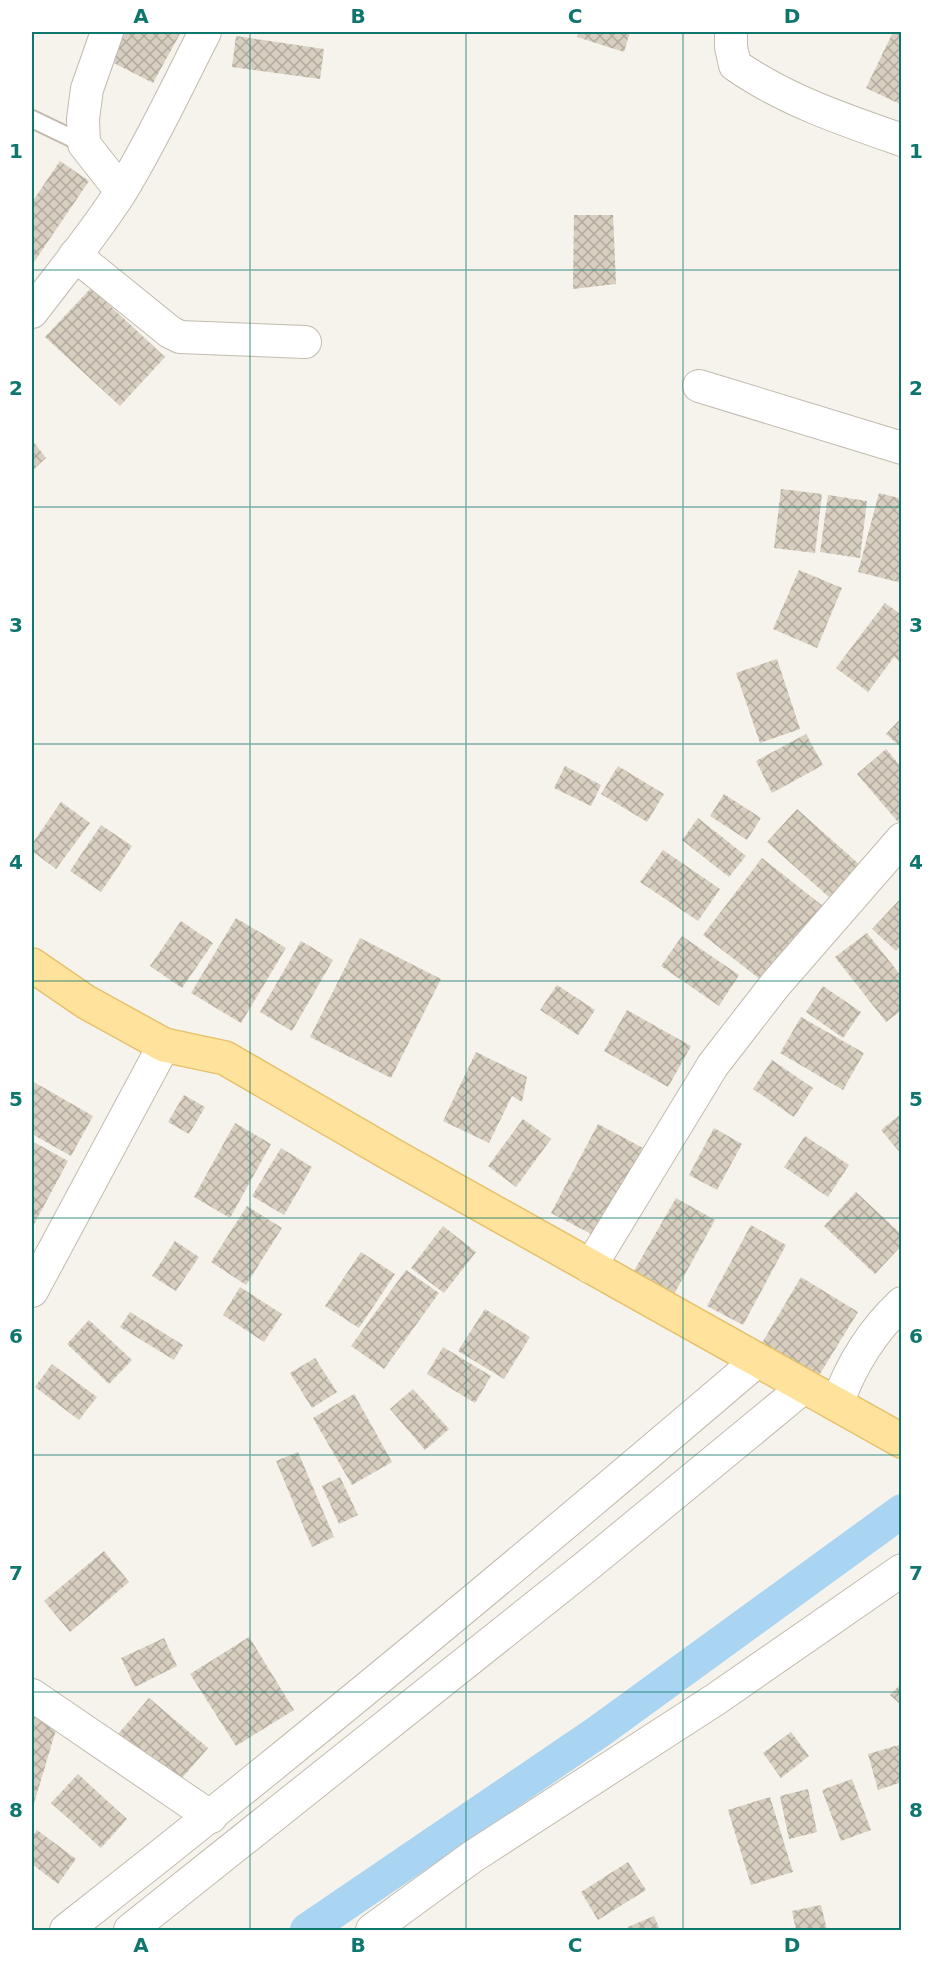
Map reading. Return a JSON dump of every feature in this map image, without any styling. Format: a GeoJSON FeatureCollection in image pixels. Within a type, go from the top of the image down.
{"type":"FeatureCollection","features":[{"type":"Feature","properties":{"kind":"main road"},"geometry":{"type":"LineString","coordinates":[[32,965],[86,1002],[164,1045],[225,1058],[590,1268],[902,1441]]}},
{"type":"Feature","properties":{"kind":"street"},"geometry":{"type":"LineString","coordinates":[[107,32],[87,89],[83,119],[84,144],[121,191]]}},
{"type":"Feature","properties":{"kind":"street"},"geometry":{"type":"LineString","coordinates":[[32,312],[121,191],[143,154],[205,32]]}},
{"type":"Feature","properties":{"kind":"street"},"geometry":{"type":"LineString","coordinates":[[730,32],[735,65],[757,80],[838,118],[902,140]]}},
{"type":"Feature","properties":{"kind":"street"},"geometry":{"type":"LineString","coordinates":[[75,255],[170,332],[180,337],[305,342]]}},
{"type":"Feature","properties":{"kind":"street"},"geometry":{"type":"LineString","coordinates":[[699,386],[902,448]]}},
{"type":"Feature","properties":{"kind":"street"},"geometry":{"type":"LineString","coordinates":[[590,1268],[714,1065],[775,985],[902,839]]}},
{"type":"Feature","properties":{"kind":"street"},"geometry":{"type":"LineString","coordinates":[[32,1291],[164,1045]]}},
{"type":"Feature","properties":{"kind":"street"},"geometry":{"type":"LineString","coordinates":[[837,1404],[845,1380],[862,1350],[884,1320],[902,1303]]}},
{"type":"Feature","properties":{"kind":"street"},"geometry":{"type":"LineString","coordinates":[[66,1930],[211,1817],[603,1493],[757,1361]]}},
{"type":"Feature","properties":{"kind":"street"},"geometry":{"type":"LineString","coordinates":[[130,1930],[578,1572],[804,1387]]}},
{"type":"Feature","properties":{"kind":"street"},"geometry":{"type":"LineString","coordinates":[[372,1930],[472,1857],[716,1699],[902,1570]]}},
{"type":"Feature","properties":{"kind":"street"},"geometry":{"type":"LineString","coordinates":[[32,1695],[211,1817]]}},
{"type":"Feature","properties":{"kind":"lane"},"geometry":{"type":"LineString","coordinates":[[32,118],[84,144]]}},
{"type":"Feature","properties":{"kind":"building"},"geometry":{"type":"Polygon","coordinates":[[[121,32],[181,32],[153,83],[106,59],[121,32]]]}},
{"type":"Feature","properties":{"kind":"building"},"geometry":{"type":"Polygon","coordinates":[[[579,32],[630,32],[624,52],[577,37],[579,32]]]}},
{"type":"Feature","properties":{"kind":"building"},"geometry":{"type":"Polygon","coordinates":[[[893,32],[902,32],[902,105],[866,88],[893,32]]]}},
{"type":"Feature","properties":{"kind":"building"},"geometry":{"type":"Polygon","coordinates":[[[236,36],[324,49],[320,79],[232,67],[236,36]]]}},
{"type":"Feature","properties":{"kind":"building"},"geometry":{"type":"Polygon","coordinates":[[[60,161],[89,181],[32,265],[32,202],[60,161]]]}},
{"type":"Feature","properties":{"kind":"building"},"geometry":{"type":"Polygon","coordinates":[[[574,215],[613,215],[616,284],[573,289],[574,215]]]}},
{"type":"Feature","properties":{"kind":"building"},"geometry":{"type":"Polygon","coordinates":[[[91,288],[165,357],[120,406],[45,337],[91,288]]]}},
{"type":"Feature","properties":{"kind":"building"},"geometry":{"type":"Polygon","coordinates":[[[32,440],[46,458],[32,471],[32,440]]]}},
{"type":"Feature","properties":{"kind":"building"},"geometry":{"type":"Polygon","coordinates":[[[781,489],[822,494],[815,553],[774,548],[781,489]]]}},
{"type":"Feature","properties":{"kind":"building"},"geometry":{"type":"Polygon","coordinates":[[[879,493],[902,499],[902,583],[858,572],[879,493]]]}},
{"type":"Feature","properties":{"kind":"building"},"geometry":{"type":"Polygon","coordinates":[[[828,495],[867,501],[860,558],[820,552],[828,495]]]}},
{"type":"Feature","properties":{"kind":"building"},"geometry":{"type":"Polygon","coordinates":[[[799,570],[842,588],[817,648],[773,629],[799,570]]]}},
{"type":"Feature","properties":{"kind":"building"},"geometry":{"type":"Polygon","coordinates":[[[885,603],[902,615],[902,664],[894,657],[868,692],[836,668],[885,603]]]}},
{"type":"Feature","properties":{"kind":"building"},"geometry":{"type":"Polygon","coordinates":[[[777,659],[800,729],[760,743],[736,673],[777,659]]]}},
{"type":"Feature","properties":{"kind":"building"},"geometry":{"type":"Polygon","coordinates":[[[902,717],[902,748],[886,734],[902,717]]]}},
{"type":"Feature","properties":{"kind":"building"},"geometry":{"type":"Polygon","coordinates":[[[806,734],[823,765],[772,793],[756,761],[806,734]]]}},
{"type":"Feature","properties":{"kind":"building"},"geometry":{"type":"Polygon","coordinates":[[[886,749],[902,768],[902,818],[898,822],[857,774],[886,749]]]}},
{"type":"Feature","properties":{"kind":"building"},"geometry":{"type":"Polygon","coordinates":[[[565,766],[601,785],[591,806],[554,788],[565,766]]]}},
{"type":"Feature","properties":{"kind":"building"},"geometry":{"type":"Polygon","coordinates":[[[618,766],[664,794],[647,822],[601,794],[618,766]]]}},
{"type":"Feature","properties":{"kind":"building"},"geometry":{"type":"Polygon","coordinates":[[[724,794],[761,818],[747,840],[710,816],[724,794]]]}},
{"type":"Feature","properties":{"kind":"building"},"geometry":{"type":"Polygon","coordinates":[[[61,802],[90,823],[56,869],[32,851],[32,844],[61,802]]]}},
{"type":"Feature","properties":{"kind":"building"},"geometry":{"type":"Polygon","coordinates":[[[797,809],[860,865],[830,898],[767,842],[797,809]]]}},
{"type":"Feature","properties":{"kind":"building"},"geometry":{"type":"Polygon","coordinates":[[[698,818],[746,856],[729,877],[682,840],[698,818]]]}},
{"type":"Feature","properties":{"kind":"building"},"geometry":{"type":"Polygon","coordinates":[[[101,825],[132,846],[101,892],[70,871],[101,825]]]}},
{"type":"Feature","properties":{"kind":"building"},"geometry":{"type":"Polygon","coordinates":[[[663,850],[720,889],[698,921],[640,882],[663,850]]]}},
{"type":"Feature","properties":{"kind":"building"},"geometry":{"type":"Polygon","coordinates":[[[762,858],[828,910],[769,986],[703,935],[762,858]]]}},
{"type":"Feature","properties":{"kind":"building"},"geometry":{"type":"Polygon","coordinates":[[[902,897],[902,944],[896,951],[872,929],[902,897]]]}},
{"type":"Feature","properties":{"kind":"building"},"geometry":{"type":"Polygon","coordinates":[[[236,918],[286,948],[241,1023],[191,993],[236,918]]]}},
{"type":"Feature","properties":{"kind":"building"},"geometry":{"type":"Polygon","coordinates":[[[181,921],[213,943],[182,988],[150,966],[181,921]]]}},
{"type":"Feature","properties":{"kind":"building"},"geometry":{"type":"Polygon","coordinates":[[[867,933],[902,977],[902,1010],[886,1022],[835,957],[867,933]]]}},
{"type":"Feature","properties":{"kind":"building"},"geometry":{"type":"Polygon","coordinates":[[[682,936],[739,975],[719,1006],[661,966],[682,936]]]}},
{"type":"Feature","properties":{"kind":"building"},"geometry":{"type":"Polygon","coordinates":[[[360,938],[441,979],[391,1078],[310,1037],[360,938]]]}},
{"type":"Feature","properties":{"kind":"building"},"geometry":{"type":"Polygon","coordinates":[[[301,941],[333,960],[292,1031],[260,1012],[301,941]]]}},
{"type":"Feature","properties":{"kind":"building"},"geometry":{"type":"Polygon","coordinates":[[[557,985],[595,1010],[578,1035],[540,1010],[557,985]]]}},
{"type":"Feature","properties":{"kind":"building"},"geometry":{"type":"Polygon","coordinates":[[[823,986],[861,1012],[843,1038],[806,1012],[823,986]]]}},
{"type":"Feature","properties":{"kind":"building"},"geometry":{"type":"Polygon","coordinates":[[[627,1010],[691,1046],[668,1087],[604,1051],[627,1010]]]}},
{"type":"Feature","properties":{"kind":"building"},"geometry":{"type":"Polygon","coordinates":[[[801,1017],[864,1053],[843,1090],[780,1053],[801,1017]]]}},
{"type":"Feature","properties":{"kind":"building"},"geometry":{"type":"Polygon","coordinates":[[[476,1052],[527,1077],[522,1102],[512,1096],[489,1143],[443,1121],[476,1052]]]}},
{"type":"Feature","properties":{"kind":"building"},"geometry":{"type":"Polygon","coordinates":[[[772,1060],[813,1088],[794,1117],[753,1089],[772,1060]]]}},
{"type":"Feature","properties":{"kind":"building"},"geometry":{"type":"Polygon","coordinates":[[[32,1081],[93,1116],[71,1156],[32,1134],[32,1081]]]}},
{"type":"Feature","properties":{"kind":"building"},"geometry":{"type":"Polygon","coordinates":[[[184,1095],[205,1107],[189,1134],[168,1122],[184,1095]]]}},
{"type":"Feature","properties":{"kind":"building"},"geometry":{"type":"Polygon","coordinates":[[[902,1113],[902,1155],[881,1130],[902,1113]]]}},
{"type":"Feature","properties":{"kind":"building"},"geometry":{"type":"Polygon","coordinates":[[[523,1119],[551,1139],[516,1187],[488,1166],[523,1119]]]}},
{"type":"Feature","properties":{"kind":"building"},"geometry":{"type":"Polygon","coordinates":[[[235,1123],[271,1144],[230,1218],[194,1197],[235,1123]]]}},
{"type":"Feature","properties":{"kind":"building"},"geometry":{"type":"Polygon","coordinates":[[[598,1124],[643,1148],[597,1237],[551,1213],[598,1124]]]}},
{"type":"Feature","properties":{"kind":"building"},"geometry":{"type":"Polygon","coordinates":[[[714,1128],[742,1144],[717,1190],[689,1175],[714,1128]]]}},
{"type":"Feature","properties":{"kind":"building"},"geometry":{"type":"Polygon","coordinates":[[[805,1136],[849,1165],[828,1197],[784,1167],[805,1136]]]}},
{"type":"Feature","properties":{"kind":"building"},"geometry":{"type":"Polygon","coordinates":[[[32,1141],[68,1161],[32,1228],[32,1141]]]}},
{"type":"Feature","properties":{"kind":"building"},"geometry":{"type":"Polygon","coordinates":[[[281,1148],[312,1167],[284,1215],[252,1196],[281,1148]]]}},
{"type":"Feature","properties":{"kind":"building"},"geometry":{"type":"Polygon","coordinates":[[[856,1192],[902,1235],[902,1245],[875,1274],[824,1226],[856,1192]]]}},
{"type":"Feature","properties":{"kind":"building"},"geometry":{"type":"Polygon","coordinates":[[[676,1198],[715,1220],[674,1294],[634,1271],[676,1198]]]}},
{"type":"Feature","properties":{"kind":"building"},"geometry":{"type":"Polygon","coordinates":[[[247,1206],[282,1228],[246,1285],[211,1262],[247,1206]]]}},
{"type":"Feature","properties":{"kind":"building"},"geometry":{"type":"Polygon","coordinates":[[[751,1225],[786,1245],[743,1325],[707,1306],[751,1225]]]}},
{"type":"Feature","properties":{"kind":"building"},"geometry":{"type":"Polygon","coordinates":[[[443,1226],[476,1252],[444,1293],[411,1268],[443,1226]]]}},
{"type":"Feature","properties":{"kind":"building"},"geometry":{"type":"Polygon","coordinates":[[[175,1241],[199,1257],[176,1291],[152,1276],[175,1241]]]}},
{"type":"Feature","properties":{"kind":"building"},"geometry":{"type":"Polygon","coordinates":[[[361,1252],[395,1274],[359,1328],[325,1306],[361,1252]]]}},
{"type":"Feature","properties":{"kind":"building"},"geometry":{"type":"Polygon","coordinates":[[[406,1270],[439,1293],[384,1369],[351,1346],[406,1270]]]}},
{"type":"Feature","properties":{"kind":"building"},"geometry":{"type":"Polygon","coordinates":[[[801,1277],[858,1312],[818,1377],[762,1343],[801,1277]]]}},
{"type":"Feature","properties":{"kind":"building"},"geometry":{"type":"Polygon","coordinates":[[[240,1287],[282,1314],[264,1342],[223,1315],[240,1287]]]}},
{"type":"Feature","properties":{"kind":"building"},"geometry":{"type":"Polygon","coordinates":[[[485,1309],[530,1337],[504,1379],[458,1351],[485,1309]]]}},
{"type":"Feature","properties":{"kind":"building"},"geometry":{"type":"Polygon","coordinates":[[[130,1312],[183,1345],[174,1360],[120,1327],[130,1312]]]}},
{"type":"Feature","properties":{"kind":"building"},"geometry":{"type":"Polygon","coordinates":[[[89,1320],[132,1360],[109,1384],[67,1344],[89,1320]]]}},
{"type":"Feature","properties":{"kind":"building"},"geometry":{"type":"Polygon","coordinates":[[[443,1347],[491,1376],[475,1403],[427,1374],[443,1347]]]}},
{"type":"Feature","properties":{"kind":"building"},"geometry":{"type":"Polygon","coordinates":[[[315,1358],[337,1392],[312,1408],[290,1373],[315,1358]]]}},
{"type":"Feature","properties":{"kind":"building"},"geometry":{"type":"Polygon","coordinates":[[[52,1364],[97,1397],[79,1420],[35,1387],[52,1364]]]}},
{"type":"Feature","properties":{"kind":"building"},"geometry":{"type":"Polygon","coordinates":[[[413,1389],[449,1429],[425,1450],[390,1409],[413,1389]]]}},
{"type":"Feature","properties":{"kind":"building"},"geometry":{"type":"Polygon","coordinates":[[[354,1394],[392,1462],[352,1485],[313,1418],[354,1394]]]}},
{"type":"Feature","properties":{"kind":"building"},"geometry":{"type":"Polygon","coordinates":[[[298,1452],[334,1537],[312,1547],[276,1461],[298,1452]]]}},
{"type":"Feature","properties":{"kind":"building"},"geometry":{"type":"Polygon","coordinates":[[[340,1477],[358,1515],[339,1524],[322,1486],[340,1477]]]}},
{"type":"Feature","properties":{"kind":"building"},"geometry":{"type":"Polygon","coordinates":[[[104,1551],[129,1582],[70,1632],[44,1601],[104,1551]]]}},
{"type":"Feature","properties":{"kind":"building"},"geometry":{"type":"Polygon","coordinates":[[[249,1637],[294,1710],[236,1746],[190,1674],[249,1637]]]}},
{"type":"Feature","properties":{"kind":"building"},"geometry":{"type":"Polygon","coordinates":[[[164,1638],[177,1666],[135,1687],[121,1658],[164,1638]]]}},
{"type":"Feature","properties":{"kind":"building"},"geometry":{"type":"Polygon","coordinates":[[[902,1683],[902,1706],[890,1695],[902,1683]]]}},
{"type":"Feature","properties":{"kind":"building"},"geometry":{"type":"Polygon","coordinates":[[[149,1698],[208,1748],[176,1785],[118,1734],[149,1698]]]}},
{"type":"Feature","properties":{"kind":"building"},"geometry":{"type":"Polygon","coordinates":[[[32,1716],[58,1723],[32,1810],[32,1716]]]}},
{"type":"Feature","properties":{"kind":"building"},"geometry":{"type":"Polygon","coordinates":[[[791,1732],[809,1756],[781,1778],[763,1753],[791,1732]]]}},
{"type":"Feature","properties":{"kind":"building"},"geometry":{"type":"Polygon","coordinates":[[[902,1744],[902,1782],[878,1790],[868,1754],[902,1744]]]}},
{"type":"Feature","properties":{"kind":"building"},"geometry":{"type":"Polygon","coordinates":[[[78,1774],[127,1819],[101,1848],[51,1803],[78,1774]]]}},
{"type":"Feature","properties":{"kind":"building"},"geometry":{"type":"Polygon","coordinates":[[[852,1779],[871,1830],[841,1841],[822,1790],[852,1779]]]}},
{"type":"Feature","properties":{"kind":"building"},"geometry":{"type":"Polygon","coordinates":[[[808,1789],[817,1832],[789,1839],[780,1796],[808,1789]]]}},
{"type":"Feature","properties":{"kind":"building"},"geometry":{"type":"Polygon","coordinates":[[[770,1797],[793,1872],[751,1885],[728,1810],[770,1797]]]}},
{"type":"Feature","properties":{"kind":"building"},"geometry":{"type":"Polygon","coordinates":[[[37,1830],[76,1859],[58,1884],[32,1864],[32,1837],[37,1830]]]}},
{"type":"Feature","properties":{"kind":"building"},"geometry":{"type":"Polygon","coordinates":[[[628,1862],[646,1890],[598,1920],[581,1892],[628,1862]]]}},
{"type":"Feature","properties":{"kind":"building"},"geometry":{"type":"Polygon","coordinates":[[[821,1905],[827,1930],[796,1930],[792,1911],[821,1905]]]}},
{"type":"Feature","properties":{"kind":"building"},"geometry":{"type":"Polygon","coordinates":[[[654,1916],[660,1930],[629,1930],[628,1927],[654,1916]]]}},
{"type":"Feature","properties":{"kind":"waterway"},"geometry":{"type":"LineString","coordinates":[[307,1930],[598,1732],[902,1511]]}}]}
